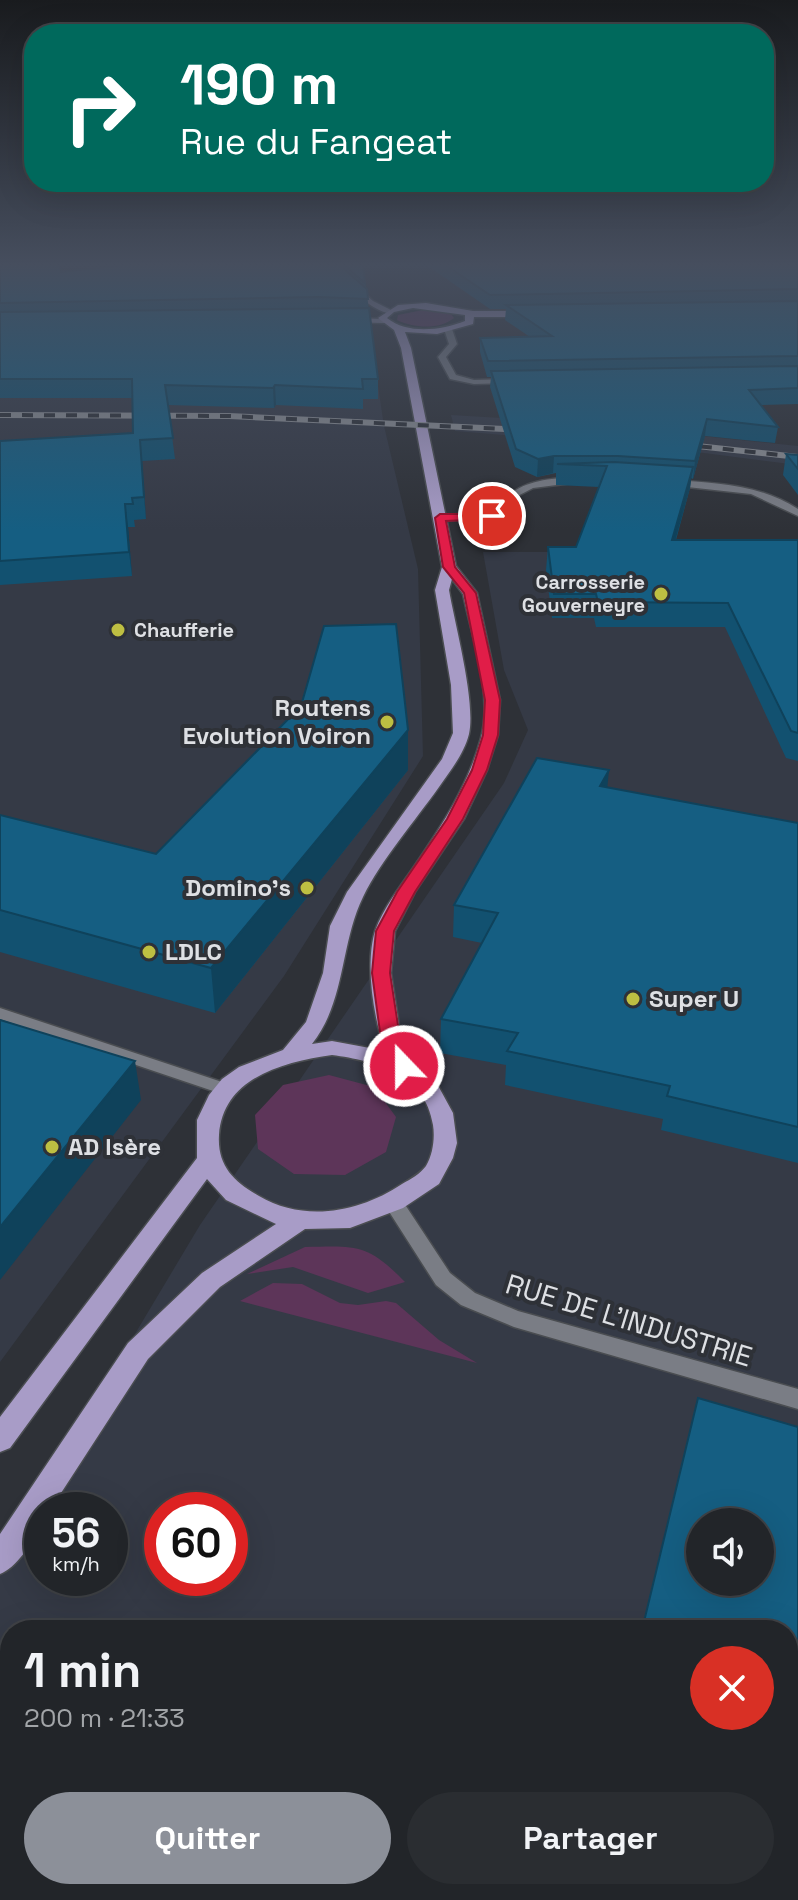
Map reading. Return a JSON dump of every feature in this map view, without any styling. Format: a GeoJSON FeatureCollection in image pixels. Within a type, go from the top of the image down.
{"type":"FeatureCollection","features":[{"type":"Feature","properties":{"kind":"main road"},"geometry":{"type":"LineString","coordinates":[[293,1052],[316,1024],[333,973],[340,926],[356,892],[450,759],[461,733],[459,685],[442,590],[449,567],[407,353]]}},
{"type":"Feature","properties":{"kind":"main road"},"geometry":{"type":"LineString","coordinates":[[404,1066],[389,1032],[381,973],[385,931],[406,892],[455,819],[479,770],[490,735],[492,700],[470,593],[449,567]]}},
{"type":"Feature","properties":{"kind":"main road"},"geometry":{"type":"LineString","coordinates":[[332,1048],[369,1052],[404,1066],[437,1095],[449,1133],[434,1173],[395,1205],[348,1220],[299,1221],[257,1209],[226,1188],[208,1161],[206,1123],[225,1089],[255,1066],[293,1052],[332,1048]]}},
{"type":"Feature","properties":{"kind":"main road"},"geometry":{"type":"LineString","coordinates":[[0,1439],[208,1161]]}},
{"type":"Feature","properties":{"kind":"main road"},"geometry":{"type":"LineString","coordinates":[[0,1560],[138,1351],[211,1280],[299,1221]]}},
{"type":"Feature","properties":{"kind":"street"},"geometry":{"type":"LineString","coordinates":[[445,353],[442,357],[446,369],[453,377],[474,382],[520,381]]}},
{"type":"Feature","properties":{"kind":"street"},"geometry":{"type":"LineString","coordinates":[[440,518],[492,516],[510,494],[535,482],[594,479]]}},
{"type":"Feature","properties":{"kind":"street"},"geometry":{"type":"LineString","coordinates":[[658,482],[747,489],[776,497],[798,513]]}},
{"type":"Feature","properties":{"kind":"street"},"geometry":{"type":"LineString","coordinates":[[0,1013],[225,1089]]}},
{"type":"Feature","properties":{"kind":"street","name":"RUE DE L'INDUSTRIE"},"geometry":{"type":"LineString","coordinates":[[395,1205],[443,1279],[468,1299],[514,1318],[798,1399]]}},
{"type":"Feature","properties":{"kind":"shaded area"},"geometry":{"type":"Polygon","coordinates":[[[0,353],[373,353],[384,426],[418,569],[423,756],[284,976],[0,1362],[0,353]]]}},
{"type":"Feature","properties":{"kind":"shaded area"},"geometry":{"type":"Polygon","coordinates":[[[451,415],[566,422],[798,446],[798,465],[681,450],[455,431],[451,415]]]}},
{"type":"Feature","properties":{"kind":"shaded area"},"geometry":{"type":"Polygon","coordinates":[[[483,552],[798,552],[798,1620],[0,1620],[0,1560],[24,1520],[24,1596],[128,1596],[128,1492],[41,1492],[200,1225],[504,783],[528,730],[504,670],[483,552]]]}},
{"type":"Feature","properties":{"kind":"shaded area"},"geometry":{"type":"Polygon","coordinates":[[[329,1075],[374,1087],[396,1117],[386,1152],[345,1175],[294,1174],[258,1149],[255,1115],[283,1085],[329,1075]]]}},
{"type":"Feature","properties":{"kind":"shaded area"},"geometry":{"type":"Polygon","coordinates":[[[305,1247],[360,1250],[381,1260],[405,1282],[368,1293],[293,1267],[247,1274],[305,1247]]]}},
{"type":"Feature","properties":{"kind":"shaded area"},"geometry":{"type":"Polygon","coordinates":[[[273,1283],[302,1284],[340,1303],[396,1303],[439,1340],[477,1363],[240,1301],[273,1283]]]}},
{"type":"Feature","properties":{"kind":"building"},"geometry":{"type":"Polygon","coordinates":[[[0,353],[375,353],[378,379],[362,379],[363,389],[165,385],[173,438],[140,440],[144,497],[132,498],[133,504],[125,504],[129,552],[0,561],[0,441],[133,433],[132,379],[0,379],[0,353]]]}},
{"type":"Feature","properties":{"kind":"building"},"geometry":{"type":"Polygon","coordinates":[[[485,353],[798,353],[798,356],[488,361],[485,353]]]}},
{"type":"Feature","properties":{"kind":"building"},"geometry":{"type":"Polygon","coordinates":[[[798,366],[798,388],[749,390],[778,427],[707,419],[695,461],[618,456],[538,459],[516,449],[491,371],[798,366]]]}},
{"type":"Feature","properties":{"kind":"building"},"geometry":{"type":"Polygon","coordinates":[[[786,454],[798,455],[798,469],[786,454]]]}},
{"type":"Feature","properties":{"kind":"building"},"geometry":{"type":"Polygon","coordinates":[[[614,462],[693,467],[672,540],[798,540],[798,733],[791,731],[728,603],[598,602],[596,594],[554,594],[548,547],[576,547],[607,466],[557,464],[614,462]]]}},
{"type":"Feature","properties":{"kind":"building"},"geometry":{"type":"Polygon","coordinates":[[[396,624],[408,730],[211,968],[0,910],[0,815],[156,854],[301,706],[324,626],[396,624]]]}},
{"type":"Feature","properties":{"kind":"building","name":"Super U"},"geometry":{"type":"Polygon","coordinates":[[[537,758],[609,770],[600,786],[798,823],[798,1127],[667,1096],[670,1086],[507,1051],[518,1033],[441,1019],[498,913],[454,905],[537,758]]]}},
{"type":"Feature","properties":{"kind":"building","name":"AD Isère"},"geometry":{"type":"Polygon","coordinates":[[[0,1020],[135,1061],[0,1227],[0,1020]]]}},
{"type":"Feature","properties":{"kind":"building"},"geometry":{"type":"Polygon","coordinates":[[[698,1398],[798,1427],[798,1620],[644,1620],[698,1398]]]}},
{"type":"Feature","properties":{"kind":"railway"},"geometry":{"type":"LineString","coordinates":[[0,415],[229,416],[524,430]]}},
{"type":"Feature","properties":{"kind":"railway"},"geometry":{"type":"LineString","coordinates":[[679,444],[798,457]]}},
{"type":"Feature","properties":{"kind":"place","name":"Carrosserie Gouverneyre"},"geometry":{"type":"Point","coordinates":[661,594]}},
{"type":"Feature","properties":{"kind":"place","name":"Chaufferie"},"geometry":{"type":"Point","coordinates":[118,630]}},
{"type":"Feature","properties":{"kind":"place","name":"Routens Evolution Voiron"},"geometry":{"type":"Point","coordinates":[387,722]}},
{"type":"Feature","properties":{"kind":"place","name":"Domino's"},"geometry":{"type":"Point","coordinates":[307,888]}},
{"type":"Feature","properties":{"kind":"place","name":"LDLC"},"geometry":{"type":"Point","coordinates":[149,952]}},
{"type":"Feature","properties":{"kind":"place","name":"Super U"},"geometry":{"type":"Point","coordinates":[633,999]}},
{"type":"Feature","properties":{"kind":"place","name":"AD Isère"},"geometry":{"type":"Point","coordinates":[52,1147]}},
{"type":"Feature","properties":{"kind":"route"},"geometry":{"type":"LineString","coordinates":[[404,1066],[389,1032],[381,973],[385,931],[406,892],[455,819],[479,770],[490,735],[492,700],[470,593],[449,567],[440,518],[492,516]]}}]}
